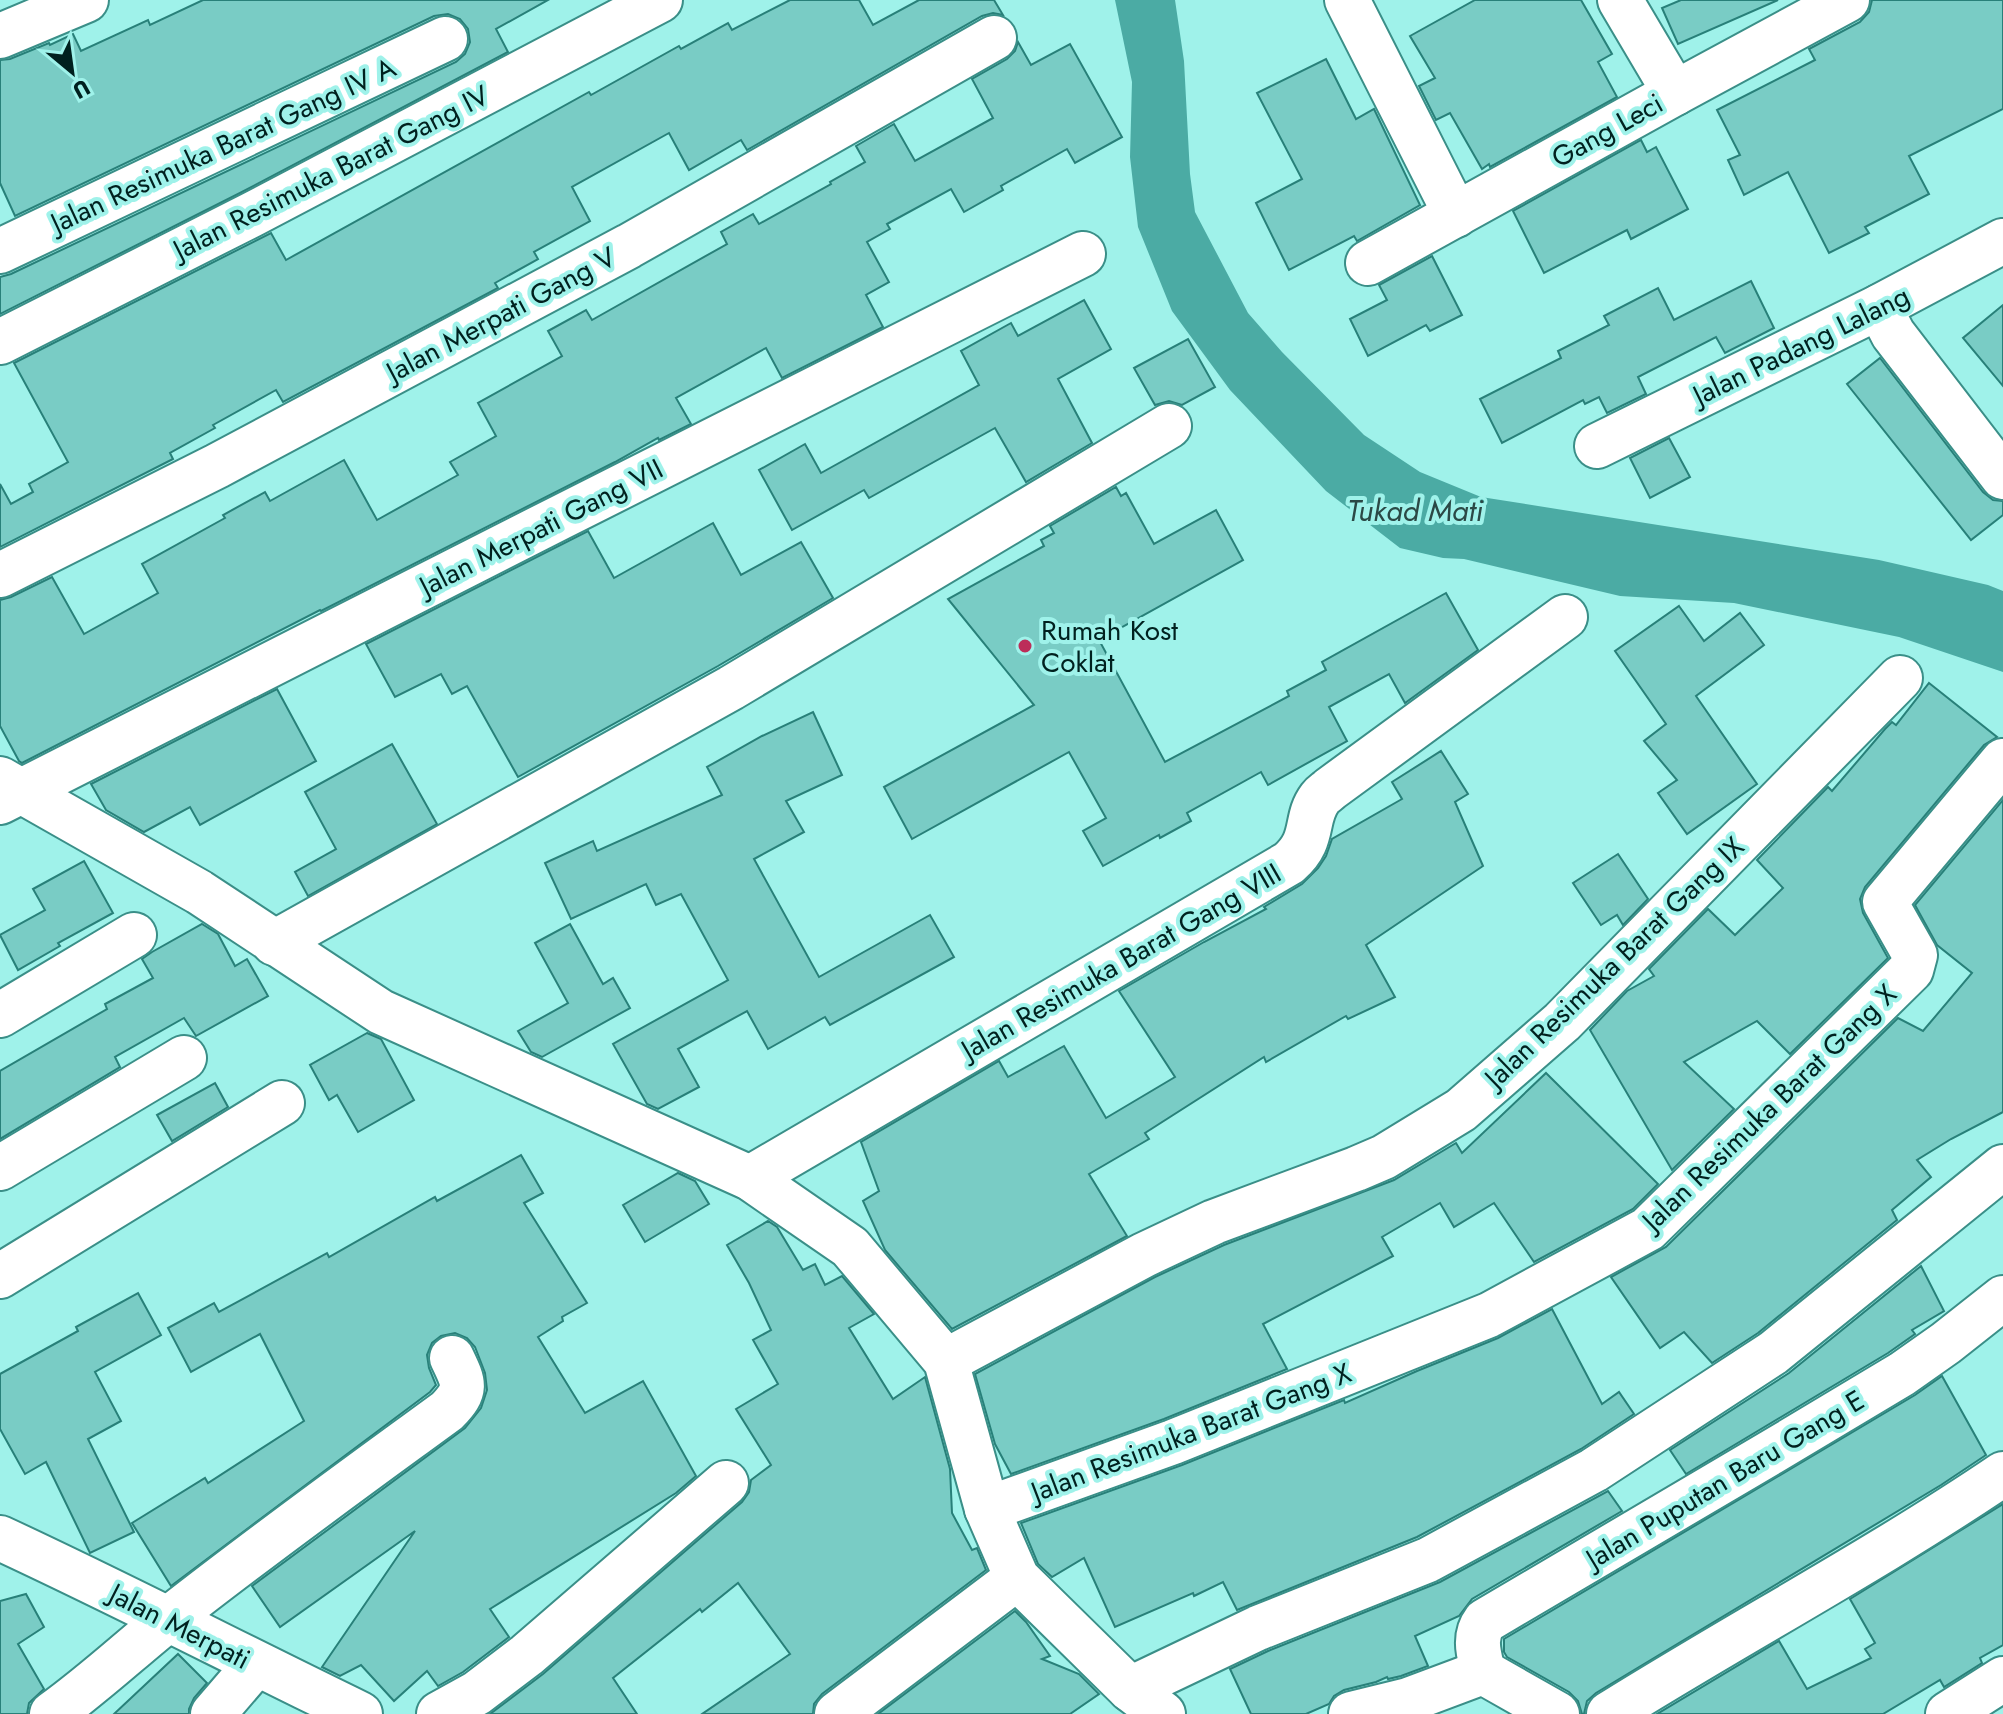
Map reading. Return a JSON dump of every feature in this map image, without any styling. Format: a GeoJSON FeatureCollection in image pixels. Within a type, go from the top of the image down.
{"type":"FeatureCollection","features":[{"type":"Feature","properties":{"kind":"street"},"geometry":{"type":"LineString","coordinates":[[0,36],[86,0]]}},
{"type":"Feature","properties":{"kind":"street","name":"Jalan Resimuka Barat Gang IV"},"geometry":{"type":"LineString","coordinates":[[0,342],[251,215],[660,0]]}},
{"type":"Feature","properties":{"kind":"street"},"geometry":{"type":"LineString","coordinates":[[1347,0],[1456,215]]}},
{"type":"Feature","properties":{"kind":"street"},"geometry":{"type":"LineString","coordinates":[[1620,0],[1675,93]]}},
{"type":"Feature","properties":{"kind":"street","name":"Gang Leci"},"geometry":{"type":"LineString","coordinates":[[1368,263],[1847,0]]}},
{"type":"Feature","properties":{"kind":"street","name":"Jalan Merpati Gang V"},"geometry":{"type":"LineString","coordinates":[[0,575],[217,466],[615,253],[994,38]]}},
{"type":"Feature","properties":{"kind":"street","name":"Jalan Resimuka Barat Gang IV A"},"geometry":{"type":"LineString","coordinates":[[0,251],[445,39]]}},
{"type":"Feature","properties":{"kind":"street","name":"Jalan Padang Lalang"},"geometry":{"type":"LineString","coordinates":[[1597,446],[1879,307],[2003,241]]}},
{"type":"Feature","properties":{"kind":"street","name":"Jalan Merpati Gang VII"},"geometry":{"type":"LineString","coordinates":[[7,791],[1083,254]]}},
{"type":"Feature","properties":{"kind":"street"},"geometry":{"type":"LineString","coordinates":[[1879,307],[1893,334],[2003,477]]}},
{"type":"Feature","properties":{"kind":"street"},"geometry":{"type":"LineString","coordinates":[[274,943],[731,688],[1169,426]]}},
{"type":"Feature","properties":{"kind":"street","name":"Jalan Resimuka Barat Gang VIII"},"geometry":{"type":"LineString","coordinates":[[750,1178],[1289,863],[1305,845],[1319,799],[1330,789],[1565,617]]}},
{"type":"Feature","properties":{"kind":"street","name":"Jalan Resimuka Barat Gang IX"},"geometry":{"type":"LineString","coordinates":[[946,1361],[1144,1255],[1214,1222],[1384,1157],[1461,1110],[1562,1022],[1900,678]]}},
{"type":"Feature","properties":{"kind":"street","name":"Jalan Resimuka Barat Gang X"},"geometry":{"type":"LineString","coordinates":[[987,1509],[1173,1442],[1489,1315],[1648,1229],[1911,970],[1915,955],[1885,902],[2003,761]]}},
{"type":"Feature","properties":{"kind":"street"},"geometry":{"type":"LineString","coordinates":[[7,791],[199,892],[381,1012],[750,1178],[850,1247],[946,1361],[987,1509],[1017,1578],[1146,1702],[1258,1628],[1428,1560],[1594,1470],[1773,1353],[2003,1167]]}},
{"type":"Feature","properties":{"kind":"street"},"geometry":{"type":"LineString","coordinates":[[0,1015],[134,935]]}},
{"type":"Feature","properties":{"kind":"street"},"geometry":{"type":"LineString","coordinates":[[0,1168],[184,1058]]}},
{"type":"Feature","properties":{"kind":"street"},"geometry":{"type":"LineString","coordinates":[[0,1276],[282,1103]]}},
{"type":"Feature","properties":{"kind":"street","name":"Jalan Puputan Baru Gang E"},"geometry":{"type":"LineString","coordinates":[[1483,1672],[1477,1636],[1485,1621],[1902,1374],[2003,1298]]}},
{"type":"Feature","properties":{"kind":"street"},"geometry":{"type":"LineString","coordinates":[[52,1714],[84,1692],[169,1618],[447,1411],[462,1394],[462,1384],[452,1358]]}},
{"type":"Feature","properties":{"kind":"street"},"geometry":{"type":"LineString","coordinates":[[1609,1714],[1939,1517],[2003,1474]]}},
{"type":"Feature","properties":{"kind":"street"},"geometry":{"type":"LineString","coordinates":[[439,1714],[477,1693],[527,1655],[726,1483]]}},
{"type":"Feature","properties":{"kind":"street","name":"Jalan Merpati"},"geometry":{"type":"LineString","coordinates":[[0,1538],[360,1714]]}},
{"type":"Feature","properties":{"kind":"street"},"geometry":{"type":"LineString","coordinates":[[837,1714],[1017,1578]]}},
{"type":"Feature","properties":{"kind":"street"},"geometry":{"type":"LineString","coordinates":[[213,1714],[256,1664]]}},
{"type":"Feature","properties":{"kind":"street"},"geometry":{"type":"LineString","coordinates":[[1351,1714],[1411,1707],[1483,1672],[1557,1714]]}},
{"type":"Feature","properties":{"kind":"street"},"geometry":{"type":"LineString","coordinates":[[1948,1714],[2003,1679]]}},
{"type":"Feature","properties":{"kind":"water","name":"Tukad Mati"},"geometry":{"type":"Polygon","coordinates":[[[1115,0],[1175,0],[1184,61],[1195,212],[1248,313],[1364,435],[1420,472],[1481,497],[1879,560],[1988,585],[2003,591],[2003,672],[1899,637],[1734,603],[1620,596],[1464,559],[1443,558],[1400,548],[1326,491],[1230,390],[1172,311],[1138,227],[1130,157],[1132,82],[1115,0]]]}},
{"type":"Feature","properties":{"kind":"building"},"geometry":{"type":"Polygon","coordinates":[[[203,0],[548,0],[496,29],[508,52],[240,193],[0,314],[0,277],[456,62],[465,54],[470,42],[468,29],[460,19],[448,14],[434,16],[15,216],[0,183],[0,60],[50,45],[73,34],[81,51],[148,20],[150,25],[203,0]]]}},
{"type":"Feature","properties":{"kind":"building"},"geometry":{"type":"Polygon","coordinates":[[[790,0],[859,0],[873,25],[919,0],[994,0],[1003,15],[993,13],[982,16],[747,150],[741,140],[689,170],[669,133],[572,187],[590,221],[534,252],[538,259],[495,283],[498,288],[283,402],[276,390],[170,453],[173,459],[0,547],[0,484],[11,504],[33,492],[29,484],[68,462],[14,363],[271,233],[286,260],[589,92],[591,95],[679,46],[681,49],[728,23],[732,30],[790,0]]]}},
{"type":"Feature","properties":{"kind":"building"},"geometry":{"type":"Polygon","coordinates":[[[1475,0],[1581,0],[1612,54],[1598,62],[1617,97],[1482,169],[1450,113],[1436,120],[1419,86],[1435,78],[1410,36],[1475,0]]]}},
{"type":"Feature","properties":{"kind":"building"},"geometry":{"type":"Polygon","coordinates":[[[1681,0],[1778,0],[1678,44],[1662,8],[1681,0]]]}},
{"type":"Feature","properties":{"kind":"building"},"geometry":{"type":"Polygon","coordinates":[[[1872,0],[2003,0],[2003,109],[1909,156],[1929,194],[1865,227],[1869,233],[1829,253],[1788,172],[1744,195],[1728,160],[1740,155],[1717,110],[1815,60],[1809,49],[1860,22],[1869,12],[1872,0]]]}},
{"type":"Feature","properties":{"kind":"building"},"geometry":{"type":"Polygon","coordinates":[[[1018,42],[1031,65],[1070,44],[1122,137],[1075,163],[1067,149],[1001,186],[1003,190],[964,212],[951,189],[887,224],[890,229],[867,242],[889,282],[866,295],[883,327],[782,378],[766,348],[676,398],[691,424],[658,438],[22,763],[19,761],[0,726],[0,600],[52,577],[84,634],[158,593],[142,564],[265,492],[270,501],[344,460],[377,520],[458,475],[450,462],[496,436],[478,403],[562,356],[548,331],[586,310],[592,320],[727,244],[721,232],[753,214],[759,224],[831,184],[865,162],[856,146],[894,124],[915,161],[993,118],[972,79],[1007,59],[1018,42]]]}},
{"type":"Feature","properties":{"kind":"building"},"geometry":{"type":"Polygon","coordinates":[[[1326,59],[1356,119],[1374,109],[1420,205],[1357,241],[1354,236],[1289,270],[1256,203],[1302,179],[1257,93],[1326,59]]]}},
{"type":"Feature","properties":{"kind":"building"},"geometry":{"type":"Polygon","coordinates":[[[1641,140],[1647,152],[1656,147],[1688,209],[1631,239],[1627,230],[1544,273],[1513,211],[1641,140]]]}},
{"type":"Feature","properties":{"kind":"building"},"geometry":{"type":"Polygon","coordinates":[[[1432,256],[1462,315],[1430,331],[1426,325],[1368,356],[1350,319],[1387,300],[1379,285],[1432,256]]]}},
{"type":"Feature","properties":{"kind":"building"},"geometry":{"type":"Polygon","coordinates":[[[1751,281],[1774,328],[1725,353],[1716,337],[1638,377],[1646,394],[1607,413],[1599,397],[1585,404],[1583,400],[1502,443],[1480,399],[1561,358],[1558,351],[1609,325],[1604,316],[1658,288],[1674,320],[1751,281]]]}},
{"type":"Feature","properties":{"kind":"building"},"geometry":{"type":"Polygon","coordinates":[[[1084,300],[1111,349],[1058,379],[1092,443],[1026,482],[995,428],[869,498],[864,490],[792,530],[759,470],[805,444],[821,473],[979,385],[961,351],[1011,323],[1018,336],[1084,300]]]}},
{"type":"Feature","properties":{"kind":"building"},"geometry":{"type":"Polygon","coordinates":[[[2003,305],[2003,386],[1963,338],[2003,305]]]}},
{"type":"Feature","properties":{"kind":"building"},"geometry":{"type":"Polygon","coordinates":[[[1188,339],[1215,387],[1182,405],[1169,401],[1155,405],[1134,368],[1188,339]]]}},
{"type":"Feature","properties":{"kind":"building"},"geometry":{"type":"Polygon","coordinates":[[[1880,358],[1983,492],[1993,500],[2003,501],[2003,515],[1971,540],[1847,384],[1880,358]]]}},
{"type":"Feature","properties":{"kind":"building"},"geometry":{"type":"Polygon","coordinates":[[[1669,438],[1690,477],[1650,498],[1630,458],[1669,438]]]}},
{"type":"Feature","properties":{"kind":"building"},"geometry":{"type":"Polygon","coordinates":[[[1116,487],[1121,496],[1126,493],[1154,544],[1216,510],[1243,560],[1099,640],[1165,762],[1289,696],[1287,691],[1326,670],[1322,662],[1446,593],[1478,650],[1405,703],[1389,674],[1329,707],[1347,741],[1268,785],[1261,772],[1187,813],[1191,821],[1103,866],[1083,831],[1106,818],[1069,752],[912,839],[884,787],[1034,705],[948,599],[1044,546],[1041,540],[1054,533],[1050,526],[1116,487]]]}},
{"type":"Feature","properties":{"kind":"building"},"geometry":{"type":"Polygon","coordinates":[[[713,523],[741,575],[801,542],[833,598],[518,777],[467,686],[452,694],[441,674],[395,697],[366,644],[588,531],[614,578],[713,523]]]}},
{"type":"Feature","properties":{"kind":"building"},"geometry":{"type":"Polygon","coordinates":[[[1679,606],[1704,641],[1740,613],[1764,645],[1696,696],[1757,784],[1687,834],[1658,793],[1677,780],[1644,741],[1666,724],[1615,651],[1679,606]]]}},
{"type":"Feature","properties":{"kind":"building"},"geometry":{"type":"Polygon","coordinates":[[[1929,683],[1997,737],[1984,745],[1865,887],[1860,899],[1863,913],[1888,958],[1790,1054],[1757,1021],[1684,1062],[1734,1109],[1672,1170],[1590,1030],[1627,991],[1654,976],[1649,969],[1708,909],[1735,935],[1783,888],[1757,860],[1828,787],[1832,791],[1885,729],[1892,722],[1896,725],[1929,683]]]}},
{"type":"Feature","properties":{"kind":"building"},"geometry":{"type":"Polygon","coordinates":[[[277,689],[316,761],[200,825],[190,807],[144,832],[106,810],[91,784],[277,689]]]}},
{"type":"Feature","properties":{"kind":"building"},"geometry":{"type":"Polygon","coordinates":[[[813,712],[842,775],[786,801],[804,832],[754,859],[819,977],[930,915],[954,957],[830,1025],[825,1017],[768,1049],[747,1011],[678,1049],[699,1087],[658,1109],[647,1104],[613,1044],[728,980],[681,894],[656,905],[646,884],[571,919],[545,863],[593,841],[597,851],[722,795],[707,767],[813,712]]]}},
{"type":"Feature","properties":{"kind":"building"},"geometry":{"type":"Polygon","coordinates":[[[392,744],[437,824],[308,896],[295,872],[336,849],[305,792],[392,744]]]}},
{"type":"Feature","properties":{"kind":"building"},"geometry":{"type":"Polygon","coordinates":[[[1441,751],[1468,794],[1455,802],[1483,866],[1366,945],[1395,997],[1348,1019],[1346,1016],[1266,1062],[1264,1057],[1145,1133],[1149,1139],[1089,1174],[1127,1236],[952,1329],[885,1250],[863,1201],[879,1191],[861,1142],[999,1061],[1008,1077],[1064,1046],[1106,1118],[1175,1077],[1119,991],[1266,909],[1264,907],[1302,884],[1326,856],[1332,839],[1402,799],[1392,782],[1441,751]]]}},
{"type":"Feature","properties":{"kind":"building"},"geometry":{"type":"Polygon","coordinates":[[[2003,800],[2003,1112],[1917,1160],[1931,1177],[1892,1210],[1897,1220],[1758,1333],[1712,1363],[1684,1332],[1660,1348],[1611,1277],[1666,1247],[1898,1018],[1923,1031],[1972,973],[1937,945],[1915,905],[2003,800]]]}},
{"type":"Feature","properties":{"kind":"building"},"geometry":{"type":"Polygon","coordinates":[[[1618,854],[1648,899],[1623,925],[1617,915],[1601,925],[1573,883],[1618,854]]]}},
{"type":"Feature","properties":{"kind":"building"},"geometry":{"type":"Polygon","coordinates":[[[84,861],[113,913],[58,943],[60,946],[18,970],[0,935],[45,910],[33,889],[84,861]]]}},
{"type":"Feature","properties":{"kind":"building"},"geometry":{"type":"Polygon","coordinates":[[[202,924],[218,934],[235,966],[247,959],[268,996],[196,1036],[184,1018],[115,1057],[120,1067],[0,1139],[0,1071],[107,1009],[105,1004],[153,978],[142,959],[202,924]]]}},
{"type":"Feature","properties":{"kind":"building"},"geometry":{"type":"Polygon","coordinates":[[[570,924],[603,984],[613,978],[630,1008],[542,1057],[531,1052],[518,1031],[568,1003],[535,943],[570,924]]]}},
{"type":"Feature","properties":{"kind":"building"},"geometry":{"type":"Polygon","coordinates":[[[367,1033],[381,1039],[414,1100],[358,1132],[337,1095],[329,1100],[310,1065],[367,1033]]]}},
{"type":"Feature","properties":{"kind":"building"},"geometry":{"type":"Polygon","coordinates":[[[1546,1073],[1658,1184],[1633,1209],[1534,1262],[1494,1203],[1454,1227],[1440,1203],[1382,1237],[1393,1256],[1263,1324],[1287,1369],[1164,1419],[1011,1474],[995,1444],[975,1374],[1155,1277],[1224,1245],[1394,1180],[1456,1143],[1462,1153],[1546,1073]]]}},
{"type":"Feature","properties":{"kind":"building"},"geometry":{"type":"Polygon","coordinates":[[[215,1083],[228,1107],[172,1141],[157,1115],[215,1083]]]}},
{"type":"Feature","properties":{"kind":"building"},"geometry":{"type":"Polygon","coordinates":[[[521,1155],[543,1193],[524,1203],[587,1303],[562,1317],[563,1321],[538,1337],[585,1413],[643,1381],[696,1476],[676,1493],[490,1609],[509,1637],[463,1672],[438,1686],[427,1671],[394,1701],[361,1665],[340,1676],[322,1667],[415,1531],[280,1627],[252,1586],[465,1428],[481,1408],[487,1390],[485,1373],[475,1347],[467,1338],[455,1333],[441,1336],[432,1343],[427,1355],[436,1385],[430,1392],[171,1586],[132,1523],[205,1478],[208,1483],[304,1421],[260,1334],[191,1372],[168,1328],[214,1303],[219,1312],[327,1253],[329,1257],[435,1197],[437,1201],[521,1155]]]}},
{"type":"Feature","properties":{"kind":"building"},"geometry":{"type":"Polygon","coordinates":[[[678,1173],[695,1181],[709,1204],[645,1242],[623,1205],[678,1173]]]}},
{"type":"Feature","properties":{"kind":"building"},"geometry":{"type":"Polygon","coordinates":[[[768,1221],[777,1227],[803,1270],[815,1264],[825,1285],[842,1276],[874,1314],[849,1328],[893,1399],[925,1377],[950,1469],[952,1513],[972,1550],[977,1548],[986,1570],[822,1694],[814,1704],[813,1714],[702,1714],[790,1654],[738,1583],[613,1678],[637,1714],[490,1714],[543,1674],[742,1502],[749,1492],[751,1480],[771,1465],[736,1409],[778,1384],[753,1340],[771,1330],[727,1245],[768,1221]]]}},
{"type":"Feature","properties":{"kind":"building"},"geometry":{"type":"Polygon","coordinates":[[[1921,1266],[1944,1311],[1912,1330],[1915,1334],[1888,1353],[1686,1474],[1670,1450],[1789,1373],[1921,1266]]]}},
{"type":"Feature","properties":{"kind":"building"},"geometry":{"type":"Polygon","coordinates":[[[138,1293],[161,1335],[95,1372],[121,1421],[88,1439],[134,1532],[90,1553],[46,1462],[25,1474],[0,1429],[0,1374],[138,1293]]]}},
{"type":"Feature","properties":{"kind":"building"},"geometry":{"type":"Polygon","coordinates":[[[1552,1309],[1602,1404],[1619,1392],[1634,1414],[1581,1449],[1417,1537],[1237,1610],[1223,1582],[1115,1627],[1084,1558],[1052,1577],[1038,1564],[1021,1523],[1182,1465],[1344,1400],[1345,1403],[1498,1338],[1552,1309]]]}},
{"type":"Feature","properties":{"kind":"building"},"geometry":{"type":"Polygon","coordinates":[[[1942,1376],[1986,1455],[1941,1485],[1596,1693],[1587,1701],[1584,1714],[1569,1692],[1507,1657],[1504,1639],[1942,1376]]]}},
{"type":"Feature","properties":{"kind":"building"},"geometry":{"type":"Polygon","coordinates":[[[1608,1491],[1622,1511],[1472,1599],[1459,1616],[1415,1636],[1428,1666],[1344,1690],[1334,1696],[1329,1704],[1306,1714],[1251,1714],[1230,1669],[1440,1582],[1608,1491]]]}},
{"type":"Feature","properties":{"kind":"building"},"geometry":{"type":"Polygon","coordinates":[[[2003,1504],[2003,1645],[1980,1658],[1982,1663],[1944,1687],[1940,1680],[1883,1714],[1657,1714],[1779,1641],[1807,1689],[1871,1658],[1865,1649],[1875,1643],[1850,1599],[2003,1504]]]}},
{"type":"Feature","properties":{"kind":"building"},"geometry":{"type":"Polygon","coordinates":[[[26,1594],[44,1627],[18,1644],[44,1689],[29,1703],[27,1714],[0,1714],[0,1601],[26,1594]]]}},
{"type":"Feature","properties":{"kind":"building"},"geometry":{"type":"Polygon","coordinates":[[[1015,1611],[1050,1656],[1042,1659],[1079,1674],[1099,1694],[1070,1714],[878,1714],[1015,1611]]]}},
{"type":"Feature","properties":{"kind":"building"},"geometry":{"type":"Polygon","coordinates":[[[178,1654],[207,1683],[194,1698],[189,1714],[114,1714],[178,1654]]]}},
{"type":"Feature","properties":{"kind":"place","name":"Rumah Kost Coklat"},"geometry":{"type":"Point","coordinates":[1025,646]}}]}
